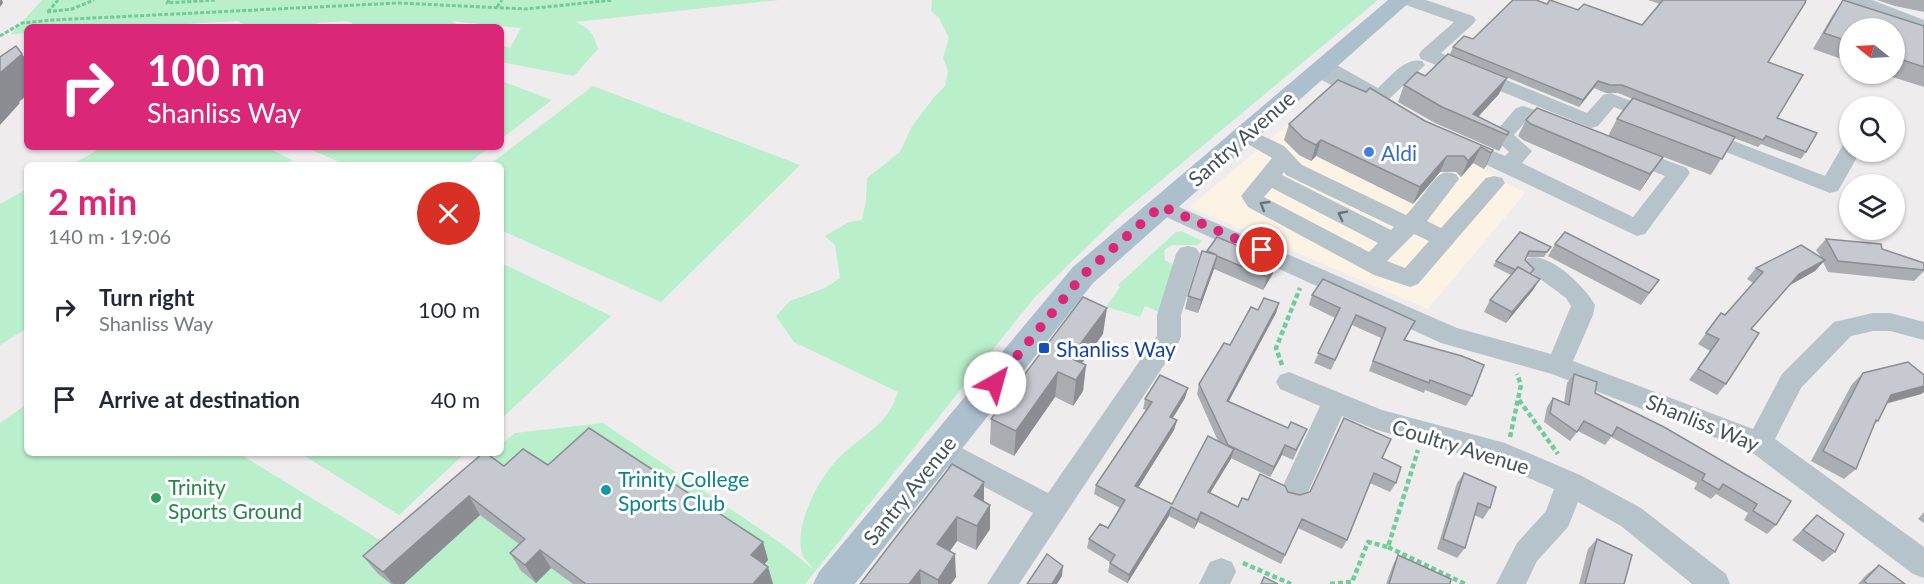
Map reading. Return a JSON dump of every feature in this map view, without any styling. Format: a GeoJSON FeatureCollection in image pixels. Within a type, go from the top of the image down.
{"type":"FeatureCollection","features":[{"type":"Feature","properties":{"kind":"main road","name":"Santry Avenue"},"geometry":{"type":"LineString","coordinates":[[832,584],[1083,275],[1168,209],[1246,134],[1401,0]]}},
{"type":"Feature","properties":{"kind":"street"},"geometry":{"type":"LineString","coordinates":[[1409,0],[1467,20],[1428,55],[1591,122],[1610,99],[1830,186],[1843,162]]}},
{"type":"Feature","properties":{"kind":"street"},"geometry":{"type":"LineString","coordinates":[[1856,0],[1924,26]]}},
{"type":"Feature","properties":{"kind":"street"},"geometry":{"type":"LineString","coordinates":[[1376,100],[1415,65]]}},
{"type":"Feature","properties":{"kind":"street"},"geometry":{"type":"LineString","coordinates":[[1322,68],[1417,124]]}},
{"type":"Feature","properties":{"kind":"street"},"geometry":{"type":"LineString","coordinates":[[1445,138],[1508,165],[1637,228],[1678,173],[1523,112],[1502,136],[1522,151],[1508,165]]}},
{"type":"Feature","properties":{"kind":"street"},"geometry":{"type":"LineString","coordinates":[[1246,134],[1277,151],[1294,170],[1401,233]]}},
{"type":"Feature","properties":{"kind":"street"},"geometry":{"type":"LineString","coordinates":[[1285,159],[1279,163],[1252,196],[1256,202],[1382,269],[1410,278],[1494,183]]}},
{"type":"Feature","properties":{"kind":"street"},"geometry":{"type":"LineString","coordinates":[[1269,178],[1401,233],[1420,227],[1444,239]]}},
{"type":"Feature","properties":{"kind":"street"},"geometry":{"type":"LineString","coordinates":[[1371,263],[1426,209],[1448,179]]}},
{"type":"Feature","properties":{"kind":"street","name":"Shanliss Way"},"geometry":{"type":"LineString","coordinates":[[1168,209],[1450,336],[1558,366],[1760,443],[1924,564]]}},
{"type":"Feature","properties":{"kind":"street"},"geometry":{"type":"LineString","coordinates":[[1002,584],[1169,337],[1169,315],[1188,254]]}},
{"type":"Feature","properties":{"kind":"street"},"geometry":{"type":"LineString","coordinates":[[1536,264],[1574,292],[1583,305],[1581,315],[1558,366]]}},
{"type":"Feature","properties":{"kind":"street"},"geometry":{"type":"LineString","coordinates":[[1760,443],[1791,381],[1843,329],[1873,322],[1890,322],[1924,331]]}},
{"type":"Feature","properties":{"kind":"street","name":"Coultry Avenue"},"geometry":{"type":"LineString","coordinates":[[1289,382],[1377,419],[1567,472],[1631,517],[1715,584]]}},
{"type":"Feature","properties":{"kind":"street"},"geometry":{"type":"LineString","coordinates":[[1295,490],[1335,402]]}},
{"type":"Feature","properties":{"kind":"street"},"geometry":{"type":"LineString","coordinates":[[942,451],[1054,510]]}},
{"type":"Feature","properties":{"kind":"street"},"geometry":{"type":"LineString","coordinates":[[1511,584],[1527,552],[1558,518],[1567,472]]}},
{"type":"Feature","properties":{"kind":"path"},"geometry":{"type":"LineString","coordinates":[[58,0],[47,12],[64,12],[81,7],[93,0],[101,0]]}},
{"type":"Feature","properties":{"kind":"path"},"geometry":{"type":"LineString","coordinates":[[169,0],[167,3],[215,0]]}},
{"type":"Feature","properties":{"kind":"path"},"geometry":{"type":"LineString","coordinates":[[497,8],[502,0]]}},
{"type":"Feature","properties":{"kind":"path"},"geometry":{"type":"LineString","coordinates":[[0,36],[22,23],[57,20],[398,3],[526,9],[613,0]]}},
{"type":"Feature","properties":{"kind":"path"},"geometry":{"type":"LineString","coordinates":[[57,20],[64,12]]}},
{"type":"Feature","properties":{"kind":"path"},"geometry":{"type":"LineString","coordinates":[[1289,382],[1276,348],[1304,279]]}},
{"type":"Feature","properties":{"kind":"path"},"geometry":{"type":"LineString","coordinates":[[1505,455],[1521,385],[1515,369]]}},
{"type":"Feature","properties":{"kind":"path"},"geometry":{"type":"LineString","coordinates":[[1518,399],[1567,472]]}},
{"type":"Feature","properties":{"kind":"path"},"geometry":{"type":"LineString","coordinates":[[1388,547],[1424,432]]}},
{"type":"Feature","properties":{"kind":"path"},"geometry":{"type":"LineString","coordinates":[[1330,584],[1352,582],[1368,542],[1388,547],[1465,584]]}},
{"type":"Feature","properties":{"kind":"path"},"geometry":{"type":"LineString","coordinates":[[1218,578],[1244,563],[1291,584]]}},
{"type":"Feature","properties":{"kind":"shaded area"},"geometry":{"type":"Polygon","coordinates":[[[1334,85],[1525,193],[1428,309],[1190,207],[1334,85]]]}},
{"type":"Feature","properties":{"kind":"green space"},"geometry":{"type":"Polygon","coordinates":[[[42,0],[779,0],[575,22],[590,31],[598,49],[574,76],[504,63],[504,46],[510,48],[521,28],[504,26],[504,24],[451,21],[457,24],[353,24],[347,21],[317,24],[243,24],[238,21],[184,24],[24,24],[24,33],[11,34],[42,0]]]}},
{"type":"Feature","properties":{"kind":"green space"},"geometry":{"type":"Polygon","coordinates":[[[932,0],[1378,0],[1123,212],[1034,298],[805,584],[0,584],[0,423],[24,406],[24,456],[243,456],[385,543],[487,456],[504,456],[504,442],[515,433],[603,423],[782,544],[813,569],[804,558],[801,547],[801,533],[809,504],[832,465],[881,422],[888,414],[898,392],[794,342],[776,316],[790,301],[825,288],[840,278],[835,245],[825,236],[849,222],[862,220],[867,178],[900,152],[911,128],[945,86],[948,71],[943,58],[949,38],[939,18],[931,11],[932,0]]]}},
{"type":"Feature","properties":{"kind":"green space"},"geometry":{"type":"Polygon","coordinates":[[[504,82],[552,100],[504,137],[504,82]]]}},
{"type":"Feature","properties":{"kind":"green space"},"geometry":{"type":"Polygon","coordinates":[[[593,86],[800,165],[661,302],[504,231],[504,162],[493,162],[593,86]]]}},
{"type":"Feature","properties":{"kind":"green space"},"geometry":{"type":"Polygon","coordinates":[[[98,150],[272,150],[292,160],[289,162],[76,162],[98,150]]]}},
{"type":"Feature","properties":{"kind":"green space"},"geometry":{"type":"Polygon","coordinates":[[[312,150],[486,150],[470,162],[339,162],[312,150]]]}},
{"type":"Feature","properties":{"kind":"green space"},"geometry":{"type":"Polygon","coordinates":[[[24,191],[24,330],[0,345],[0,204],[24,191]]]}},
{"type":"Feature","properties":{"kind":"green space"},"geometry":{"type":"Polygon","coordinates":[[[1181,231],[1202,241],[1197,245],[1172,245],[1164,250],[1165,260],[1178,268],[1159,312],[1145,306],[1140,317],[1106,307],[1120,287],[1118,285],[1176,232],[1181,231]]]}},
{"type":"Feature","properties":{"kind":"green space"},"geometry":{"type":"Polygon","coordinates":[[[504,264],[611,316],[504,416],[504,264]]]}},
{"type":"Feature","properties":{"kind":"green space"},"geometry":{"type":"Polygon","coordinates":[[[305,456],[462,456],[399,515],[305,456]]]}},
{"type":"Feature","properties":{"kind":"building"},"geometry":{"type":"Polygon","coordinates":[[[1513,0],[1536,0],[1547,4],[1550,0],[1578,10],[1584,4],[1642,25],[1663,0],[1806,0],[1768,62],[1803,75],[1777,118],[1817,133],[1806,152],[1766,136],[1763,140],[1622,85],[1610,85],[1598,81],[1583,100],[1453,47],[1464,36],[1473,39],[1513,0]]]}},
{"type":"Feature","properties":{"kind":"building"},"geometry":{"type":"Polygon","coordinates":[[[1843,0],[1899,18],[1839,18],[1839,38],[1824,33],[1843,0]]]}},
{"type":"Feature","properties":{"kind":"building"},"geometry":{"type":"Polygon","coordinates":[[[1905,20],[1924,26],[1924,67],[1905,61],[1905,20]]]}},
{"type":"Feature","properties":{"kind":"building"},"geometry":{"type":"Polygon","coordinates":[[[16,46],[22,54],[0,73],[0,57],[16,46]]]}},
{"type":"Feature","properties":{"kind":"building"},"geometry":{"type":"Polygon","coordinates":[[[1448,54],[1507,78],[1473,114],[1509,132],[1507,135],[1442,107],[1404,85],[1417,72],[1425,76],[1448,54]]]}},
{"type":"Feature","properties":{"kind":"building","name":"Aldi"},"geometry":{"type":"Polygon","coordinates":[[[1338,80],[1366,92],[1370,88],[1425,121],[1493,150],[1491,153],[1481,147],[1468,161],[1464,156],[1447,156],[1420,187],[1321,140],[1316,145],[1304,139],[1289,124],[1338,80]]]}},
{"type":"Feature","properties":{"kind":"building"},"geometry":{"type":"Polygon","coordinates":[[[1633,98],[1735,137],[1722,159],[1617,119],[1633,98]]]}},
{"type":"Feature","properties":{"kind":"building"},"geometry":{"type":"Polygon","coordinates":[[[1537,108],[1663,157],[1650,174],[1531,124],[1526,120],[1537,108]]]}},
{"type":"Feature","properties":{"kind":"building"},"geometry":{"type":"Polygon","coordinates":[[[1520,232],[1551,247],[1547,252],[1529,251],[1525,260],[1534,269],[1530,274],[1518,267],[1516,270],[1496,261],[1520,232]]]}},
{"type":"Feature","properties":{"kind":"building"},"geometry":{"type":"Polygon","coordinates":[[[1565,232],[1659,280],[1649,293],[1555,244],[1565,232]]]}},
{"type":"Feature","properties":{"kind":"building"},"geometry":{"type":"Polygon","coordinates":[[[1217,237],[1277,262],[1267,277],[1217,256],[1201,300],[1188,296],[1202,251],[1217,255],[1207,251],[1217,237]]]}},
{"type":"Feature","properties":{"kind":"building"},"geometry":{"type":"Polygon","coordinates":[[[1826,239],[1881,244],[1882,249],[1924,263],[1924,270],[1838,261],[1826,239]]]}},
{"type":"Feature","properties":{"kind":"building"},"geometry":{"type":"Polygon","coordinates":[[[1801,245],[1825,260],[1799,274],[1751,329],[1759,333],[1726,384],[1698,369],[1719,339],[1706,333],[1721,313],[1725,315],[1763,272],[1756,268],[1801,245]]]}},
{"type":"Feature","properties":{"kind":"building"},"geometry":{"type":"Polygon","coordinates":[[[1518,267],[1540,279],[1512,312],[1490,300],[1518,267]]]}},
{"type":"Feature","properties":{"kind":"building"},"geometry":{"type":"Polygon","coordinates":[[[1323,279],[1415,321],[1404,340],[1462,356],[1484,365],[1472,396],[1430,380],[1429,383],[1373,361],[1386,328],[1356,315],[1335,360],[1318,353],[1340,308],[1312,295],[1323,279]]]}},
{"type":"Feature","properties":{"kind":"building"},"geometry":{"type":"Polygon","coordinates":[[[1083,297],[1107,308],[1070,358],[1086,365],[1076,380],[1058,372],[1016,431],[991,419],[1083,297]]]}},
{"type":"Feature","properties":{"kind":"building"},"geometry":{"type":"Polygon","coordinates":[[[1264,298],[1279,303],[1227,401],[1288,428],[1291,422],[1307,429],[1296,450],[1285,445],[1274,467],[1228,445],[1199,384],[1224,343],[1230,345],[1251,307],[1258,310],[1264,298]]]}},
{"type":"Feature","properties":{"kind":"building"},"geometry":{"type":"Polygon","coordinates":[[[1908,362],[1924,375],[1924,386],[1891,395],[1878,421],[1876,420],[1856,469],[1823,451],[1863,373],[1908,362]]]}},
{"type":"Feature","properties":{"kind":"building"},"geometry":{"type":"Polygon","coordinates":[[[1574,374],[1597,382],[1595,393],[1664,427],[1791,501],[1776,525],[1753,511],[1757,504],[1723,484],[1719,490],[1702,480],[1705,474],[1617,427],[1612,436],[1584,421],[1577,432],[1550,413],[1553,398],[1569,405],[1574,374]]]}},
{"type":"Feature","properties":{"kind":"building"},"geometry":{"type":"Polygon","coordinates":[[[1160,375],[1188,388],[1170,417],[1177,420],[1135,486],[1172,504],[1208,436],[1234,449],[1208,492],[1238,507],[1242,498],[1248,500],[1260,474],[1285,486],[1288,492],[1300,495],[1310,492],[1344,418],[1391,439],[1382,458],[1401,467],[1396,483],[1374,473],[1347,540],[1302,519],[1285,555],[1201,512],[1197,520],[1171,507],[1129,575],[1110,563],[1115,555],[1089,539],[1100,524],[1108,528],[1125,500],[1096,485],[1152,402],[1145,399],[1160,375]]]}},
{"type":"Feature","properties":{"kind":"building","name":"Trinity College Sports Club"},"geometry":{"type":"Polygon","coordinates":[[[589,428],[763,542],[751,555],[768,567],[753,584],[586,584],[540,550],[525,565],[510,553],[525,539],[469,496],[383,572],[363,556],[480,456],[490,456],[504,466],[523,449],[548,465],[589,428]]]}},
{"type":"Feature","properties":{"kind":"building"},"geometry":{"type":"Polygon","coordinates":[[[952,464],[984,482],[974,496],[990,505],[977,526],[957,517],[937,544],[955,554],[938,580],[920,570],[909,584],[860,584],[952,464]]]}},
{"type":"Feature","properties":{"kind":"building"},"geometry":{"type":"Polygon","coordinates":[[[1464,473],[1496,487],[1490,508],[1478,503],[1465,548],[1443,539],[1464,473]]]}},
{"type":"Feature","properties":{"kind":"building"},"geometry":{"type":"Polygon","coordinates":[[[1817,515],[1844,534],[1835,552],[1803,530],[1817,515]]]}},
{"type":"Feature","properties":{"kind":"building"},"geometry":{"type":"Polygon","coordinates":[[[1597,539],[1632,555],[1624,584],[1585,584],[1597,539]]]}},
{"type":"Feature","properties":{"kind":"building"},"geometry":{"type":"Polygon","coordinates":[[[1047,554],[1063,566],[1052,584],[1027,584],[1047,554]]]}},
{"type":"Feature","properties":{"kind":"building"},"geometry":{"type":"Polygon","coordinates":[[[1398,555],[1451,579],[1450,584],[1389,584],[1398,555]]]}},
{"type":"Feature","properties":{"kind":"building"},"geometry":{"type":"Polygon","coordinates":[[[1879,565],[1905,584],[1868,584],[1864,581],[1879,565]]]}},
{"type":"Feature","properties":{"kind":"building"},"geometry":{"type":"Polygon","coordinates":[[[1264,577],[1278,584],[1261,584],[1264,577]]]}},
{"type":"Feature","properties":{"kind":"place","name":"Aldi"},"geometry":{"type":"Point","coordinates":[1369,152]}},
{"type":"Feature","properties":{"kind":"place","name":"Shanliss Way"},"geometry":{"type":"Point","coordinates":[1044,348]}},
{"type":"Feature","properties":{"kind":"place","name":"Trinity College Sports Club"},"geometry":{"type":"Point","coordinates":[606,490]}},
{"type":"Feature","properties":{"kind":"place","name":"Trinity Sports Ground"},"geometry":{"type":"Point","coordinates":[156,498]}},
{"type":"Feature","properties":{"kind":"route"},"geometry":{"type":"LineString","coordinates":[[995,383],[1083,275],[1161,206],[1262,250]]}}]}
